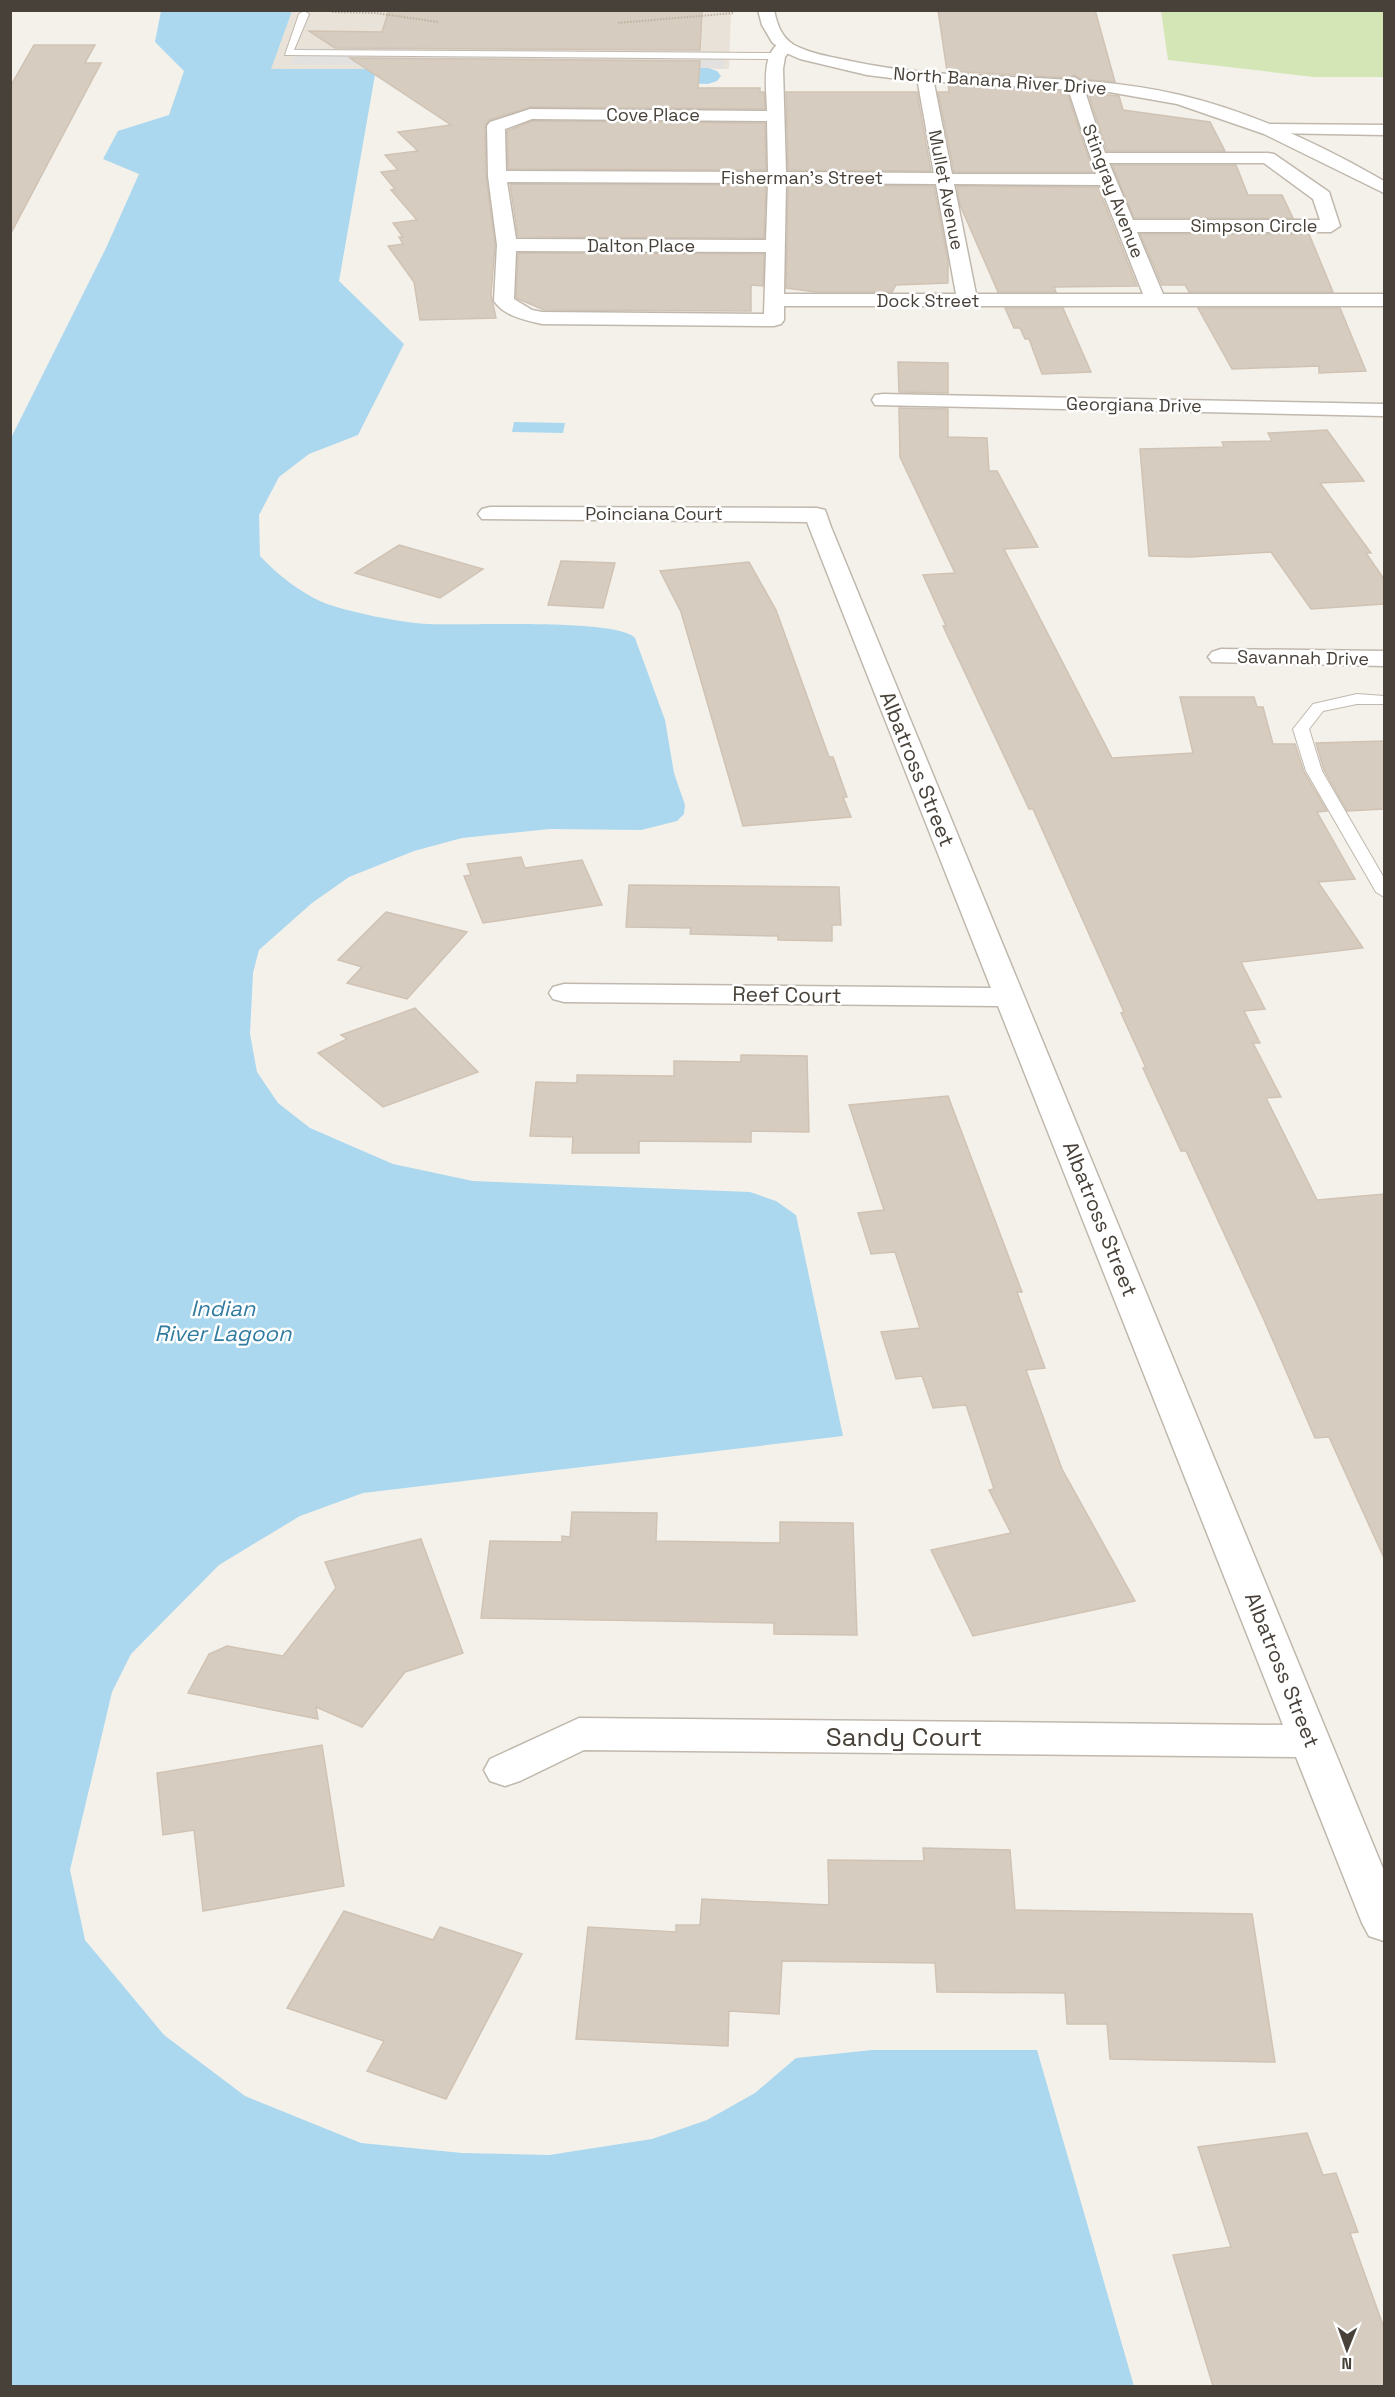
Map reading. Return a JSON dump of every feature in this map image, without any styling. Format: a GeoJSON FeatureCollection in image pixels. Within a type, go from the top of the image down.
{"type":"FeatureCollection","features":[{"type":"Feature","properties":{"kind":"street"},"geometry":{"type":"LineString","coordinates":[[497,176],[507,245],[503,294],[504,301],[512,308],[542,318],[774,320],[776,116],[781,51],[768,23],[766,10]]}},
{"type":"Feature","properties":{"kind":"street","name":"North Banana River Drive"},"geometry":{"type":"LineString","coordinates":[[781,51],[854,68],[925,78],[1074,82],[1149,93],[1203,106],[1271,129],[1338,160],[1384,188]]}},
{"type":"Feature","properties":{"kind":"street","name":"Mullet Avenue"},"geometry":{"type":"LineString","coordinates":[[925,78],[967,301]]}},
{"type":"Feature","properties":{"kind":"street","name":"Stingray Avenue"},"geometry":{"type":"LineString","coordinates":[[1074,82],[1098,158],[1155,299]]}},
{"type":"Feature","properties":{"kind":"street","name":"Cove Place"},"geometry":{"type":"LineString","coordinates":[[497,176],[496,126],[530,114],[776,116]]}},
{"type":"Feature","properties":{"kind":"street"},"geometry":{"type":"LineString","coordinates":[[1271,129],[1384,130]]}},
{"type":"Feature","properties":{"kind":"street","name":"Simpson Circle"},"geometry":{"type":"LineString","coordinates":[[1098,158],[1268,158],[1322,196],[1331,226],[1127,226]]}},
{"type":"Feature","properties":{"kind":"street","name":"Fisherman's Street"},"geometry":{"type":"LineString","coordinates":[[497,176],[1107,180]]}},
{"type":"Feature","properties":{"kind":"street","name":"Dalton Place"},"geometry":{"type":"LineString","coordinates":[[507,245],[775,246]]}},
{"type":"Feature","properties":{"kind":"street","name":"Dock Street"},"geometry":{"type":"LineString","coordinates":[[774,300],[1384,300]]}},
{"type":"Feature","properties":{"kind":"street","name":"Georgiana Drive"},"geometry":{"type":"LineString","coordinates":[[883,400],[1384,410]]}},
{"type":"Feature","properties":{"kind":"street","name":"Poinciana Court"},"geometry":{"type":"LineString","coordinates":[[490,514],[817,514]]}},
{"type":"Feature","properties":{"kind":"street","name":"Albatross Street"},"geometry":{"type":"LineString","coordinates":[[817,514],[823,538],[1384,1923]]}},
{"type":"Feature","properties":{"kind":"street","name":"Savannah Drive"},"geometry":{"type":"LineString","coordinates":[[1221,657],[1384,659]]}},
{"type":"Feature","properties":{"kind":"street","name":"Reef Court"},"geometry":{"type":"LineString","coordinates":[[564,993],[1010,997]]}},
{"type":"Feature","properties":{"kind":"street","name":"Sandy Court"},"geometry":{"type":"LineString","coordinates":[[505,1770],[579,1734],[1310,1741]]}},
{"type":"Feature","properties":{"kind":"lane"},"geometry":{"type":"LineString","coordinates":[[304,14],[288,53],[781,51]]}},
{"type":"Feature","properties":{"kind":"lane"},"geometry":{"type":"LineString","coordinates":[[1384,700],[1357,699],[1318,707],[1301,729],[1314,771],[1384,892]]}},
{"type":"Feature","properties":{"kind":"path"},"geometry":{"type":"LineString","coordinates":[[304,14],[376,13],[442,23]]}},
{"type":"Feature","properties":{"kind":"path"},"geometry":{"type":"LineString","coordinates":[[615,23],[734,13]]}},
{"type":"Feature","properties":{"kind":"shaded area"},"geometry":{"type":"Polygon","coordinates":[[[292,11],[731,11],[729,69],[270,69],[292,11]]]}},
{"type":"Feature","properties":{"kind":"shaded area"},"geometry":{"type":"Polygon","coordinates":[[[298,48],[725,52],[724,68],[291,64],[298,48]]]}},
{"type":"Feature","properties":{"kind":"green space"},"geometry":{"type":"Polygon","coordinates":[[[1161,11],[1384,11],[1384,77],[1314,77],[1168,60],[1161,11]]]}},
{"type":"Feature","properties":{"kind":"water","name":"Indian River Lagoon"},"geometry":{"type":"Polygon","coordinates":[[[161,11],[292,11],[271,69],[376,69],[339,281],[404,344],[358,435],[309,454],[279,477],[259,515],[260,556],[281,576],[305,593],[333,606],[360,613],[404,622],[429,624],[572,625],[623,632],[635,638],[665,720],[674,773],[685,805],[684,814],[677,821],[641,830],[550,829],[462,838],[414,851],[349,877],[312,903],[259,950],[253,973],[250,1034],[257,1072],[278,1103],[310,1128],[393,1164],[473,1181],[750,1192],[776,1201],[796,1215],[843,1436],[363,1493],[300,1516],[219,1565],[131,1654],[112,1692],[70,1870],[85,1940],[164,2035],[245,2096],[361,2143],[462,2153],[549,2155],[652,2139],[707,2120],[755,2093],[796,2058],[872,2050],[1037,2050],[1134,2386],[11,2386],[10,440],[106,248],[139,174],[103,159],[118,131],[169,115],[184,71],[155,42],[161,11]]]}},
{"type":"Feature","properties":{"kind":"water"},"geometry":{"type":"Polygon","coordinates":[[[514,422],[565,423],[563,433],[512,432],[514,422]]]}},
{"type":"Feature","properties":{"kind":"building"},"geometry":{"type":"Polygon","coordinates":[[[389,10],[702,10],[700,50],[335,48],[309,31],[382,32],[389,10]]]}},
{"type":"Feature","properties":{"kind":"building"},"geometry":{"type":"Polygon","coordinates":[[[938,10],[1095,10],[1115,82],[1081,79],[1075,75],[1069,78],[947,71],[938,10]]]}},
{"type":"Feature","properties":{"kind":"building"},"geometry":{"type":"Polygon","coordinates":[[[34,45],[95,45],[85,63],[101,63],[10,235],[10,87],[34,45]]]}},
{"type":"Feature","properties":{"kind":"building"},"geometry":{"type":"Polygon","coordinates":[[[350,58],[700,61],[698,88],[760,88],[760,92],[764,92],[765,109],[530,107],[489,120],[485,126],[486,176],[495,245],[491,295],[496,318],[420,320],[414,282],[388,246],[403,244],[399,237],[403,237],[393,223],[417,220],[391,190],[395,189],[381,172],[398,170],[385,155],[418,151],[398,132],[451,125],[350,58]]]}},
{"type":"Feature","properties":{"kind":"building"},"geometry":{"type":"Polygon","coordinates":[[[948,85],[1067,92],[1093,172],[954,172],[938,92],[949,92],[948,85]]]}},
{"type":"Feature","properties":{"kind":"building"},"geometry":{"type":"Polygon","coordinates":[[[786,92],[917,92],[931,171],[788,170],[786,92]]]}},
{"type":"Feature","properties":{"kind":"building"},"geometry":{"type":"Polygon","coordinates":[[[1088,93],[1119,96],[1123,110],[1210,122],[1225,151],[1107,151],[1088,93]]]}},
{"type":"Feature","properties":{"kind":"building"},"geometry":{"type":"Polygon","coordinates":[[[532,121],[765,123],[766,170],[508,169],[507,131],[532,121]]]}},
{"type":"Feature","properties":{"kind":"building"},"geometry":{"type":"Polygon","coordinates":[[[1112,165],[1236,165],[1248,195],[1282,195],[1293,218],[1134,218],[1112,165]]]}},
{"type":"Feature","properties":{"kind":"building"},"geometry":{"type":"Polygon","coordinates":[[[510,184],[766,185],[764,238],[518,237],[510,184]]]}},
{"type":"Feature","properties":{"kind":"building"},"geometry":{"type":"Polygon","coordinates":[[[788,185],[934,186],[948,262],[948,283],[896,285],[892,292],[816,292],[786,288],[788,185]]]}},
{"type":"Feature","properties":{"kind":"building"},"geometry":{"type":"Polygon","coordinates":[[[957,186],[1098,187],[1137,286],[1054,287],[1056,292],[998,292],[960,205],[957,186]]]}},
{"type":"Feature","properties":{"kind":"building"},"geometry":{"type":"Polygon","coordinates":[[[1140,234],[1309,234],[1333,292],[1189,292],[1185,285],[1162,285],[1140,234]]]}},
{"type":"Feature","properties":{"kind":"building"},"geometry":{"type":"Polygon","coordinates":[[[518,253],[764,254],[763,286],[751,285],[751,311],[544,310],[516,298],[518,253]]]}},
{"type":"Feature","properties":{"kind":"building"},"geometry":{"type":"Polygon","coordinates":[[[1005,308],[1063,308],[1091,372],[1042,374],[1029,339],[1025,339],[1020,328],[1014,328],[1005,308]]]}},
{"type":"Feature","properties":{"kind":"building"},"geometry":{"type":"Polygon","coordinates":[[[1198,308],[1340,308],[1366,371],[1319,373],[1319,366],[1232,369],[1198,308]]]}},
{"type":"Feature","properties":{"kind":"building"},"geometry":{"type":"Polygon","coordinates":[[[898,362],[948,363],[948,393],[899,392],[898,362]]]}},
{"type":"Feature","properties":{"kind":"building"},"geometry":{"type":"Polygon","coordinates":[[[899,408],[948,409],[948,437],[987,438],[989,471],[997,471],[1038,547],[1004,549],[1112,758],[1193,753],[1180,697],[1254,697],[1257,707],[1263,707],[1273,744],[1295,744],[1304,772],[1327,811],[1317,812],[1355,879],[1318,882],[1363,948],[1241,962],[1265,1009],[1244,1011],[1260,1043],[1253,1043],[1281,1097],[1266,1098],[1317,1200],[1384,1194],[1384,1558],[1329,1437],[1315,1438],[1264,1320],[1186,1151],[1181,1151],[1143,1068],[1146,1068],[1121,1013],[1124,1012],[1033,809],[1029,809],[943,626],[946,626],[923,575],[955,573],[900,457],[899,408]]]}},
{"type":"Feature","properties":{"kind":"building"},"geometry":{"type":"Polygon","coordinates":[[[1327,430],[1364,481],[1320,483],[1371,553],[1366,553],[1384,579],[1384,604],[1311,609],[1271,552],[1190,557],[1149,556],[1140,449],[1224,447],[1222,442],[1272,441],[1268,433],[1327,430]]]}},
{"type":"Feature","properties":{"kind":"building"},"geometry":{"type":"Polygon","coordinates":[[[399,545],[483,569],[440,598],[355,573],[399,545]]]}},
{"type":"Feature","properties":{"kind":"building"},"geometry":{"type":"Polygon","coordinates":[[[561,561],[615,563],[603,608],[548,605],[561,561]]]}},
{"type":"Feature","properties":{"kind":"building"},"geometry":{"type":"Polygon","coordinates":[[[749,562],[776,610],[829,757],[833,757],[847,797],[843,797],[851,817],[743,826],[681,612],[660,571],[749,562]]]}},
{"type":"Feature","properties":{"kind":"building"},"geometry":{"type":"Polygon","coordinates":[[[1384,741],[1384,809],[1347,811],[1324,770],[1316,743],[1384,741]]]}},
{"type":"Feature","properties":{"kind":"building"},"geometry":{"type":"Polygon","coordinates":[[[521,857],[525,868],[582,860],[602,905],[483,923],[464,876],[471,875],[467,864],[521,857]]]}},
{"type":"Feature","properties":{"kind":"building"},"geometry":{"type":"Polygon","coordinates":[[[629,885],[839,887],[841,925],[832,925],[832,941],[778,940],[778,936],[690,934],[691,928],[626,927],[629,885]]]}},
{"type":"Feature","properties":{"kind":"building"},"geometry":{"type":"Polygon","coordinates":[[[386,912],[467,932],[407,999],[347,983],[362,967],[338,960],[386,912]]]}},
{"type":"Feature","properties":{"kind":"building"},"geometry":{"type":"Polygon","coordinates":[[[415,1008],[478,1072],[383,1107],[318,1053],[347,1039],[341,1035],[415,1008]]]}},
{"type":"Feature","properties":{"kind":"building"},"geometry":{"type":"Polygon","coordinates":[[[741,1055],[807,1056],[809,1132],[751,1131],[751,1142],[639,1141],[639,1153],[572,1153],[573,1137],[530,1136],[536,1082],[577,1083],[577,1075],[674,1076],[674,1061],[741,1062],[741,1055]]]}},
{"type":"Feature","properties":{"kind":"building"},"geometry":{"type":"Polygon","coordinates":[[[948,1096],[1022,1292],[1017,1292],[1045,1368],[1026,1370],[1062,1469],[1135,1601],[973,1636],[931,1550],[1011,1533],[989,1490],[994,1489],[966,1405],[933,1408],[922,1376],[896,1379],[881,1332],[920,1328],[895,1252],[871,1254],[858,1213],[884,1210],[849,1105],[948,1096]]]}},
{"type":"Feature","properties":{"kind":"building"},"geometry":{"type":"Polygon","coordinates":[[[572,1512],[657,1513],[656,1541],[780,1543],[780,1522],[853,1523],[857,1635],[774,1634],[774,1623],[481,1618],[490,1541],[562,1542],[562,1536],[570,1537],[572,1512]]]}},
{"type":"Feature","properties":{"kind":"building"},"geometry":{"type":"Polygon","coordinates":[[[421,1539],[463,1653],[405,1672],[362,1727],[316,1707],[318,1719],[188,1693],[209,1654],[227,1646],[283,1656],[336,1588],[325,1562],[421,1539]]]}},
{"type":"Feature","properties":{"kind":"building"},"geometry":{"type":"Polygon","coordinates":[[[322,1745],[344,1886],[203,1911],[194,1830],[163,1835],[157,1773],[322,1745]]]}},
{"type":"Feature","properties":{"kind":"building"},"geometry":{"type":"Polygon","coordinates":[[[923,1848],[1010,1850],[1015,1910],[1252,1914],[1275,2062],[1110,2059],[1107,2024],[1067,2024],[1065,1993],[937,1992],[935,1963],[782,1961],[779,2014],[729,2011],[728,2046],[576,2039],[588,1927],[676,1932],[676,1925],[700,1925],[702,1899],[829,1905],[828,1860],[924,1861],[923,1848]]]}},
{"type":"Feature","properties":{"kind":"building"},"geometry":{"type":"Polygon","coordinates":[[[344,1911],[433,1940],[440,1927],[522,1954],[446,2099],[367,2071],[384,2041],[287,2008],[344,1911]]]}},
{"type":"Feature","properties":{"kind":"building"},"geometry":{"type":"Polygon","coordinates":[[[1307,2133],[1323,2175],[1336,2173],[1358,2232],[1350,2233],[1384,2328],[1384,2386],[1213,2386],[1173,2255],[1231,2247],[1198,2147],[1307,2133]]]}},
{"type":"Feature","properties":{"kind":"waterway"},"geometry":{"type":"LineString","coordinates":[[628,76],[708,76]]}}]}
